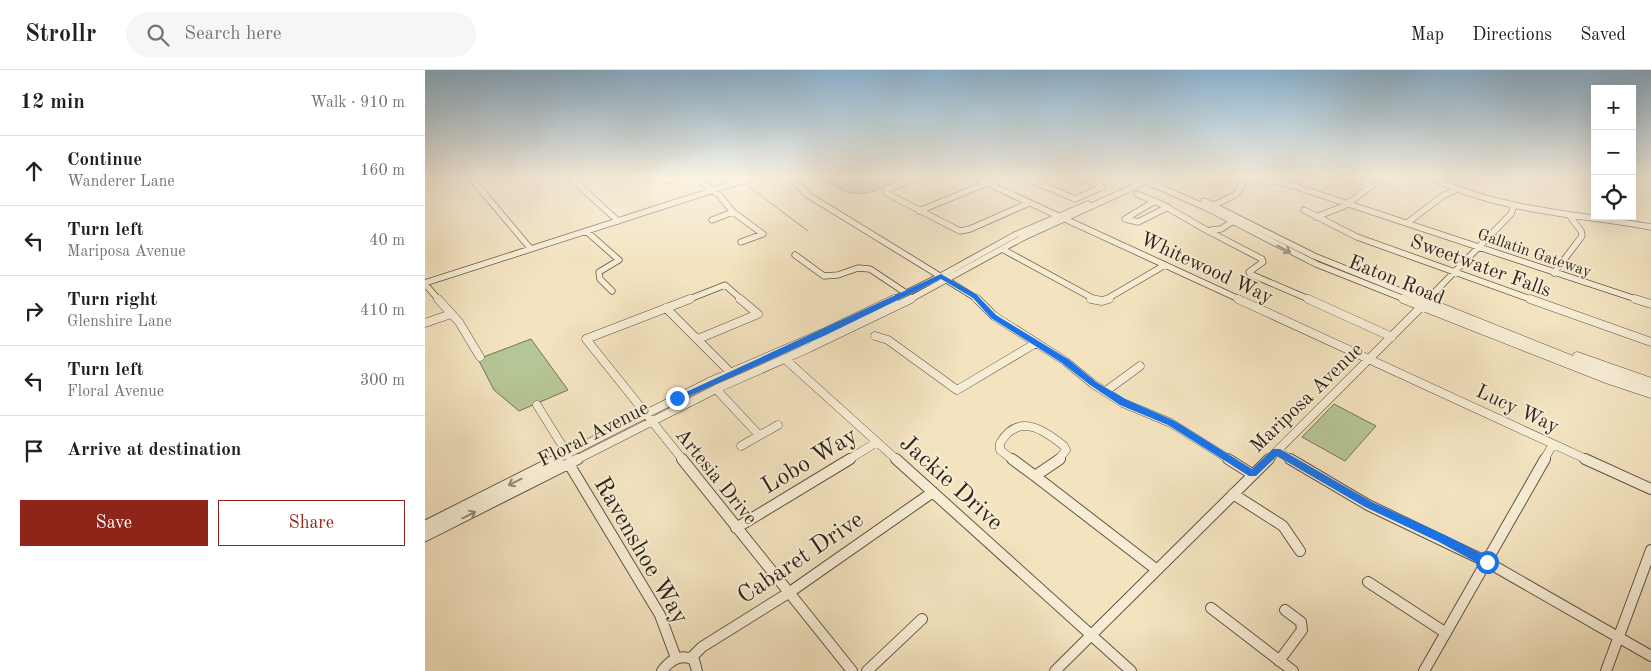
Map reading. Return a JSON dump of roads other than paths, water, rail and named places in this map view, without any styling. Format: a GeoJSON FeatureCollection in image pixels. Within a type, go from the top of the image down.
{"type":"FeatureCollection","features":[{"type":"Feature","properties":{"kind":"street"},"geometry":{"type":"LineString","coordinates":[[495,206],[530,248]]}},
{"type":"Feature","properties":{"kind":"street"},"geometry":{"type":"LineString","coordinates":[[602,206],[618,221]]}},
{"type":"Feature","properties":{"kind":"street"},"geometry":{"type":"LineString","coordinates":[[480,357],[459,322],[425,284],[530,248],[664,206]]}},
{"type":"Feature","properties":{"kind":"street"},"geometry":{"type":"LineString","coordinates":[[728,206],[763,234],[741,242]]}},
{"type":"Feature","properties":{"kind":"street"},"geometry":{"type":"LineString","coordinates":[[825,206],[975,296],[994,316],[1106,392],[1123,402],[1171,423],[1252,474]]}},
{"type":"Feature","properties":{"kind":"street"},"geometry":{"type":"LineString","coordinates":[[909,206],[955,230],[969,229],[1022,206]]}},
{"type":"Feature","properties":{"kind":"street"},"geometry":{"type":"LineString","coordinates":[[919,211],[931,206]]}},
{"type":"Feature","properties":{"kind":"street","name":"Whitewood Way"},"geometry":{"type":"LineString","coordinates":[[1036,206],[1369,360]]}},
{"type":"Feature","properties":{"kind":"street","name":"Floral Avenue"},"geometry":{"type":"LineString","coordinates":[[425,526],[716,389],[785,359],[1088,206]]}},
{"type":"Feature","properties":{"kind":"street"},"geometry":{"type":"LineString","coordinates":[[1147,206],[1125,219],[1138,222],[1168,207],[1262,258],[1263,262],[1249,272],[1250,274],[1353,318],[1392,337]]}},
{"type":"Feature","properties":{"kind":"street"},"geometry":{"type":"LineString","coordinates":[[1316,217],[1340,206]]}},
{"type":"Feature","properties":{"kind":"street","name":"Gallatin Gateway"},"geometry":{"type":"LineString","coordinates":[[1356,206],[1651,304]]}},
{"type":"Feature","properties":{"kind":"street"},"geometry":{"type":"LineString","coordinates":[[1407,223],[1429,206]]}},
{"type":"Feature","properties":{"kind":"street"},"geometry":{"type":"LineString","coordinates":[[1504,206],[1651,228]]}},
{"type":"Feature","properties":{"kind":"street","name":"Eaton Road"},"geometry":{"type":"LineString","coordinates":[[1211,207],[1233,221],[1316,264],[1651,382]]}},
{"type":"Feature","properties":{"kind":"street","name":"Mariposa Avenue"},"geometry":{"type":"LineString","coordinates":[[1055,671],[1392,337],[1511,214],[1513,208]]}},
{"type":"Feature","properties":{"kind":"street","name":"Sweetwater Falls"},"geometry":{"type":"LineString","coordinates":[[1304,210],[1357,237],[1651,342]]}},
{"type":"Feature","properties":{"kind":"street"},"geometry":{"type":"LineString","coordinates":[[711,220],[733,212]]}},
{"type":"Feature","properties":{"kind":"street"},"geometry":{"type":"LineString","coordinates":[[1554,273],[1582,236],[1581,231],[1569,215]]}},
{"type":"Feature","properties":{"kind":"street","name":"Floral Avenue"},"geometry":{"type":"LineString","coordinates":[[425,536],[568,460],[645,414],[730,372],[823,333],[906,293],[945,278],[1015,235],[1062,218]]}},
{"type":"Feature","properties":{"kind":"street","name":"Eaton Road"},"geometry":{"type":"LineString","coordinates":[[1233,221],[1246,218],[1334,262],[1425,302],[1609,380],[1651,394]]}},
{"type":"Feature","properties":{"kind":"street"},"geometry":{"type":"LineString","coordinates":[[1210,230],[1216,231],[1229,226],[1233,221]]}},
{"type":"Feature","properties":{"kind":"street"},"geometry":{"type":"LineString","coordinates":[[586,230],[619,260],[599,272],[600,279],[612,292]]}},
{"type":"Feature","properties":{"kind":"street"},"geometry":{"type":"LineString","coordinates":[[1002,249],[1092,299],[1102,301],[1111,298],[1165,265]]}},
{"type":"Feature","properties":{"kind":"street"},"geometry":{"type":"LineString","coordinates":[[795,255],[824,276],[839,276],[857,268],[868,268],[906,293]]}},
{"type":"Feature","properties":{"kind":"street","name":"Artesia Drive"},"geometry":{"type":"LineString","coordinates":[[698,339],[758,314],[725,285],[586,340],[852,671]]}},
{"type":"Feature","properties":{"kind":"street","name":"Eaton Road"},"geometry":{"type":"LineString","coordinates":[[1425,302],[1600,371],[1651,388]]}},
{"type":"Feature","properties":{"kind":"street"},"geometry":{"type":"LineString","coordinates":[[666,308],[730,372]]}},
{"type":"Feature","properties":{"kind":"street"},"geometry":{"type":"LineString","coordinates":[[425,323],[451,314]]}},
{"type":"Feature","properties":{"kind":"street"},"geometry":{"type":"LineString","coordinates":[[875,336],[888,340],[957,390],[1036,343]]}},
{"type":"Feature","properties":{"kind":"street","name":"Jackie Drive"},"geometry":{"type":"LineString","coordinates":[[785,359],[1131,671]]}},
{"type":"Feature","properties":{"kind":"street","name":"Lucy Way"},"geometry":{"type":"LineString","coordinates":[[1369,360],[1651,489]]}},
{"type":"Feature","properties":{"kind":"street"},"geometry":{"type":"LineString","coordinates":[[1106,392],[1140,366]]}},
{"type":"Feature","properties":{"kind":"street"},"geometry":{"type":"LineString","coordinates":[[716,389],[759,435]]}},
{"type":"Feature","properties":{"kind":"street","name":"Ravenshoe Way"},"geometry":{"type":"LineString","coordinates":[[537,405],[660,615],[676,658]]}},
{"type":"Feature","properties":{"kind":"street"},"geometry":{"type":"LineString","coordinates":[[741,446],[778,425]]}},
{"type":"Feature","properties":{"kind":"street"},"geometry":{"type":"LineString","coordinates":[[1035,476],[1061,458],[1066,450],[1064,446],[1037,426],[1023,425],[1004,437],[999,445],[1000,450],[1157,570]]}},
{"type":"Feature","properties":{"kind":"street","name":"Lobo Way"},"geometry":{"type":"LineString","coordinates":[[736,528],[877,442]]}},
{"type":"Feature","properties":{"kind":"street"},"geometry":{"type":"LineString","coordinates":[[1424,671],[1553,444]]}},
{"type":"Feature","properties":{"kind":"street"},"geometry":{"type":"LineString","coordinates":[[1277,451],[1368,505],[1443,539],[1487,562],[1651,656]]}},
{"type":"Feature","properties":{"kind":"street","name":"Cabaret Drive"},"geometry":{"type":"LineString","coordinates":[[691,658],[702,647],[790,592],[933,492]]}},
{"type":"Feature","properties":{"kind":"street"},"geometry":{"type":"LineString","coordinates":[[1233,494],[1283,526],[1300,551]]}},
{"type":"Feature","properties":{"kind":"street"},"geometry":{"type":"LineString","coordinates":[[1606,671],[1649,563],[1651,550]]}},
{"type":"Feature","properties":{"kind":"street"},"geometry":{"type":"LineString","coordinates":[[1368,582],[1446,633]]}},
{"type":"Feature","properties":{"kind":"street"},"geometry":{"type":"LineString","coordinates":[[1211,608],[1293,671]]}},
{"type":"Feature","properties":{"kind":"street"},"geometry":{"type":"LineString","coordinates":[[1279,661],[1302,630],[1301,622],[1285,610]]}},
{"type":"Feature","properties":{"kind":"street"},"geometry":{"type":"LineString","coordinates":[[867,671],[886,655],[901,637],[922,620]]}},
{"type":"Feature","properties":{"kind":"street"},"geometry":{"type":"LineString","coordinates":[[662,671],[676,658],[691,658],[697,664],[697,671]]}},
{"type":"Feature","properties":{"kind":"waterway"},"geometry":{"type":"LineString","coordinates":[[775,206],[808,231]]}}]}
